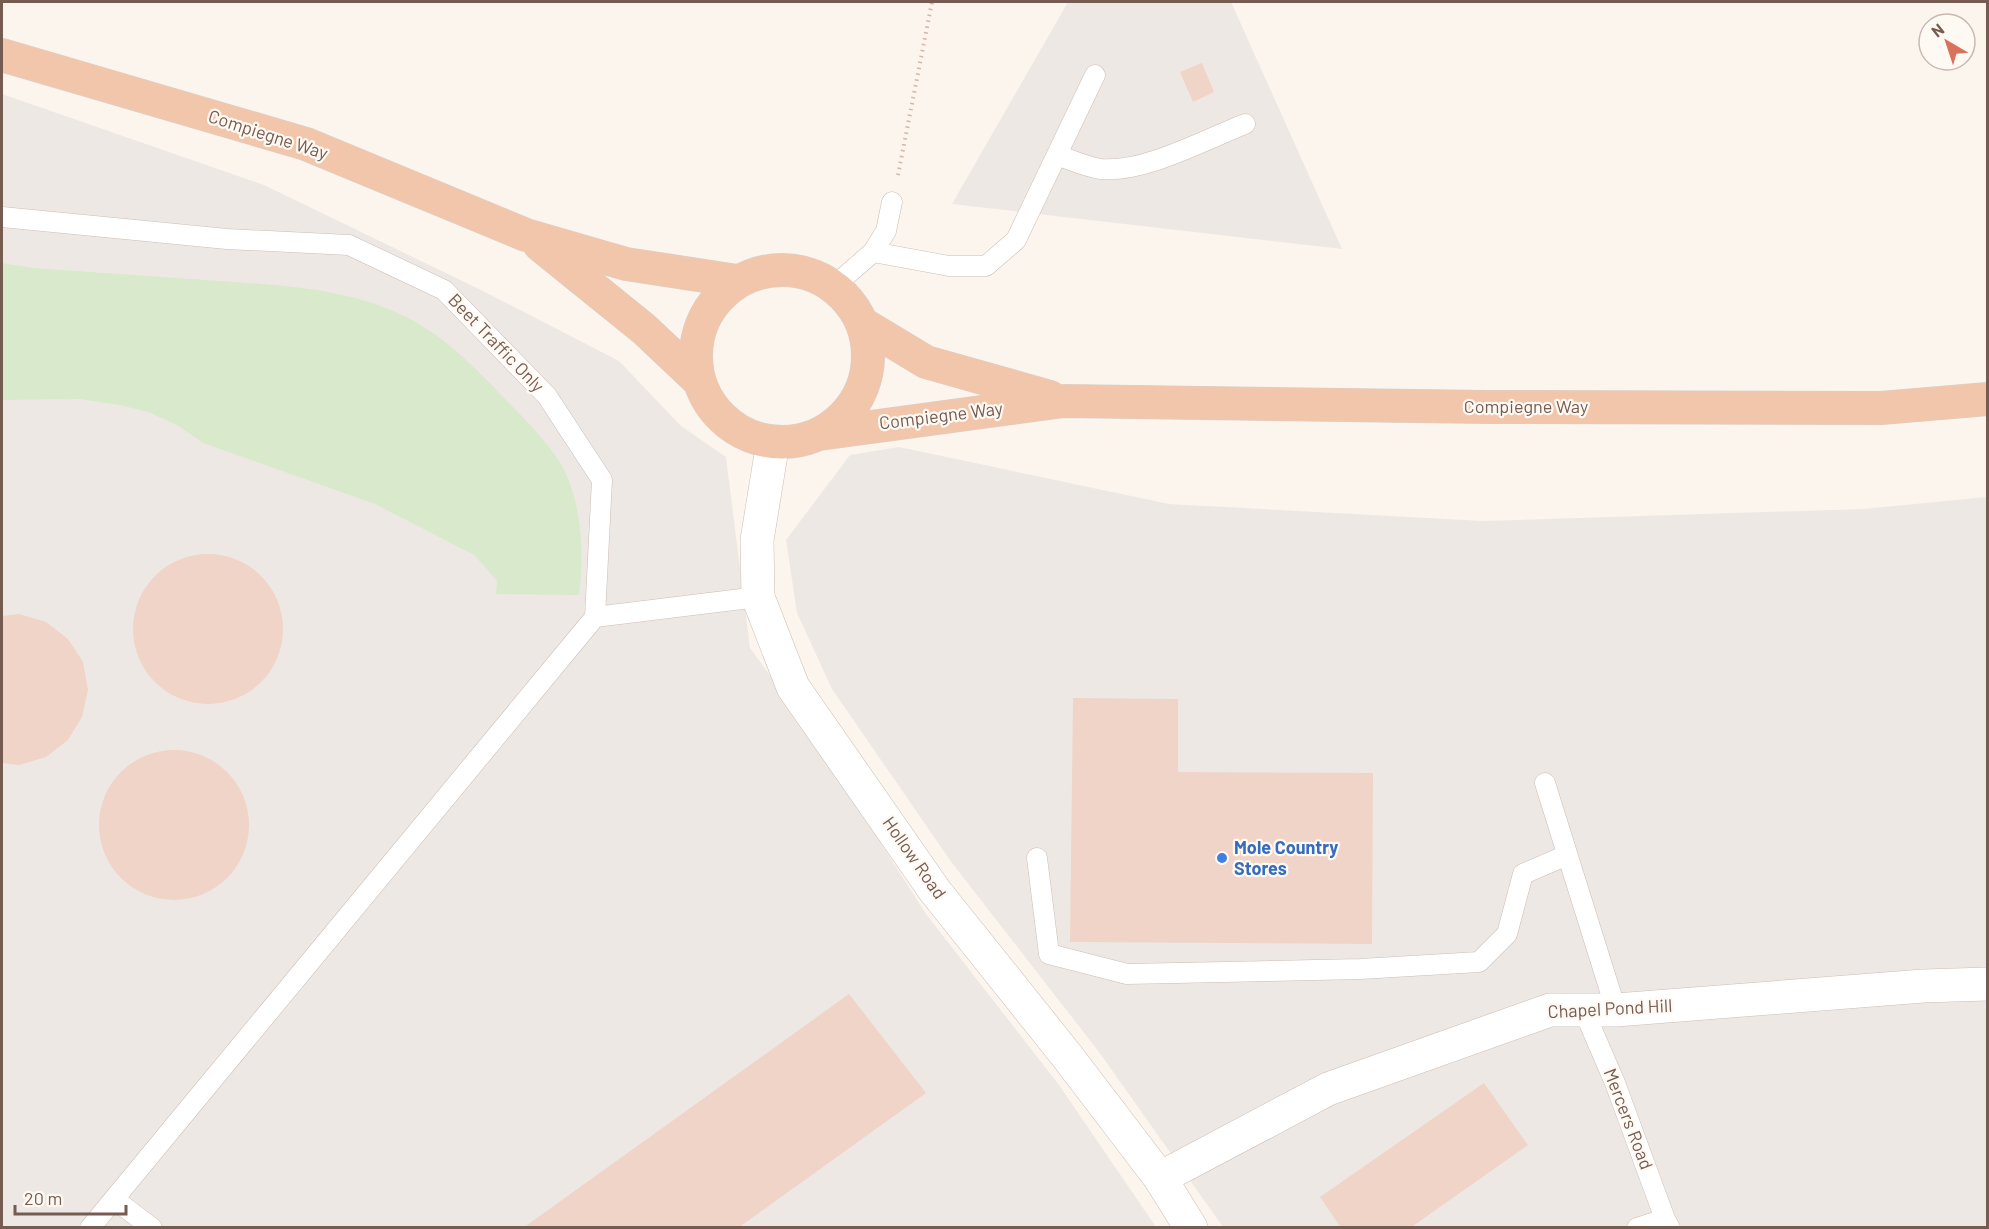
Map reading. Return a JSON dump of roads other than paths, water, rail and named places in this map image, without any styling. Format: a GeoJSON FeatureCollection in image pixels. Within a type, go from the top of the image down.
{"type":"FeatureCollection","features":[{"type":"Feature","properties":{"kind":"highway","name":"Compiegne Way"},"geometry":{"type":"LineString","coordinates":[[2,55],[306,144],[526,235],[626,264],[737,281]]}},
{"type":"Feature","properties":{"kind":"highway","name":"Compiegne Way"},"geometry":{"type":"LineString","coordinates":[[526,235],[644,329],[698,380]]}},
{"type":"Feature","properties":{"kind":"highway"},"geometry":{"type":"LineString","coordinates":[[786,269],[811,274],[834,286],[851,303],[862,324],[868,349],[866,375],[857,399],[841,419],[819,434],[797,441],[773,442],[748,436],[726,423],[709,403],[698,380],[694,351],[701,324],[716,299],[737,281],[761,271],[786,269]]}},
{"type":"Feature","properties":{"kind":"highway","name":"Compiegne Way"},"geometry":{"type":"LineString","coordinates":[[862,324],[926,362],[1064,400]]}},
{"type":"Feature","properties":{"kind":"highway","name":"Compiegne Way"},"geometry":{"type":"LineString","coordinates":[[819,434],[1064,400],[1487,407],[1881,408],[1988,399]]}},
{"type":"Feature","properties":{"kind":"street","name":"Hollow Road"},"geometry":{"type":"LineString","coordinates":[[773,442],[757,540],[758,597],[793,687],[935,891],[1160,1178],[1191,1227]]}},
{"type":"Feature","properties":{"kind":"street","name":"Chapel Pond Hill"},"geometry":{"type":"LineString","coordinates":[[1160,1178],[1328,1089],[1550,1010],[1616,1010],[1923,986],[1988,984]]}},
{"type":"Feature","properties":{"kind":"lane"},"geometry":{"type":"LineString","coordinates":[[873,252],[949,266],[986,266],[1016,240],[1095,75]]}},
{"type":"Feature","properties":{"kind":"lane"},"geometry":{"type":"LineString","coordinates":[[1057,155],[1099,169],[1124,169],[1151,162],[1245,124]]}},
{"type":"Feature","properties":{"kind":"lane"},"geometry":{"type":"LineString","coordinates":[[834,286],[873,252],[886,231],[892,202]]}},
{"type":"Feature","properties":{"kind":"lane","name":"Beet Traffic Only"},"geometry":{"type":"LineString","coordinates":[[2,216],[227,239],[350,245],[444,290],[547,396],[602,480],[595,617]]}},
{"type":"Feature","properties":{"kind":"lane"},"geometry":{"type":"LineString","coordinates":[[90,1227],[595,617],[758,597]]}},
{"type":"Feature","properties":{"kind":"lane"},"geometry":{"type":"LineString","coordinates":[[1545,783],[1616,1010]]}},
{"type":"Feature","properties":{"kind":"lane"},"geometry":{"type":"LineString","coordinates":[[1037,858],[1049,954],[1127,974],[1360,969],[1479,962],[1507,934],[1523,874],[1567,855]]}},
{"type":"Feature","properties":{"kind":"lane","name":"Mercers Road"},"geometry":{"type":"LineString","coordinates":[[1584,1011],[1615,1083],[1668,1223]]}},
{"type":"Feature","properties":{"kind":"lane"},"geometry":{"type":"LineString","coordinates":[[114,1199],[152,1227]]}},
{"type":"Feature","properties":{"kind":"lane"},"geometry":{"type":"LineString","coordinates":[[1637,1227],[1668,1223]]}},
{"type":"Feature","properties":{"kind":"place","name":"Mole Country Stores"},"geometry":{"type":"Point","coordinates":[1222,858]}}]}
